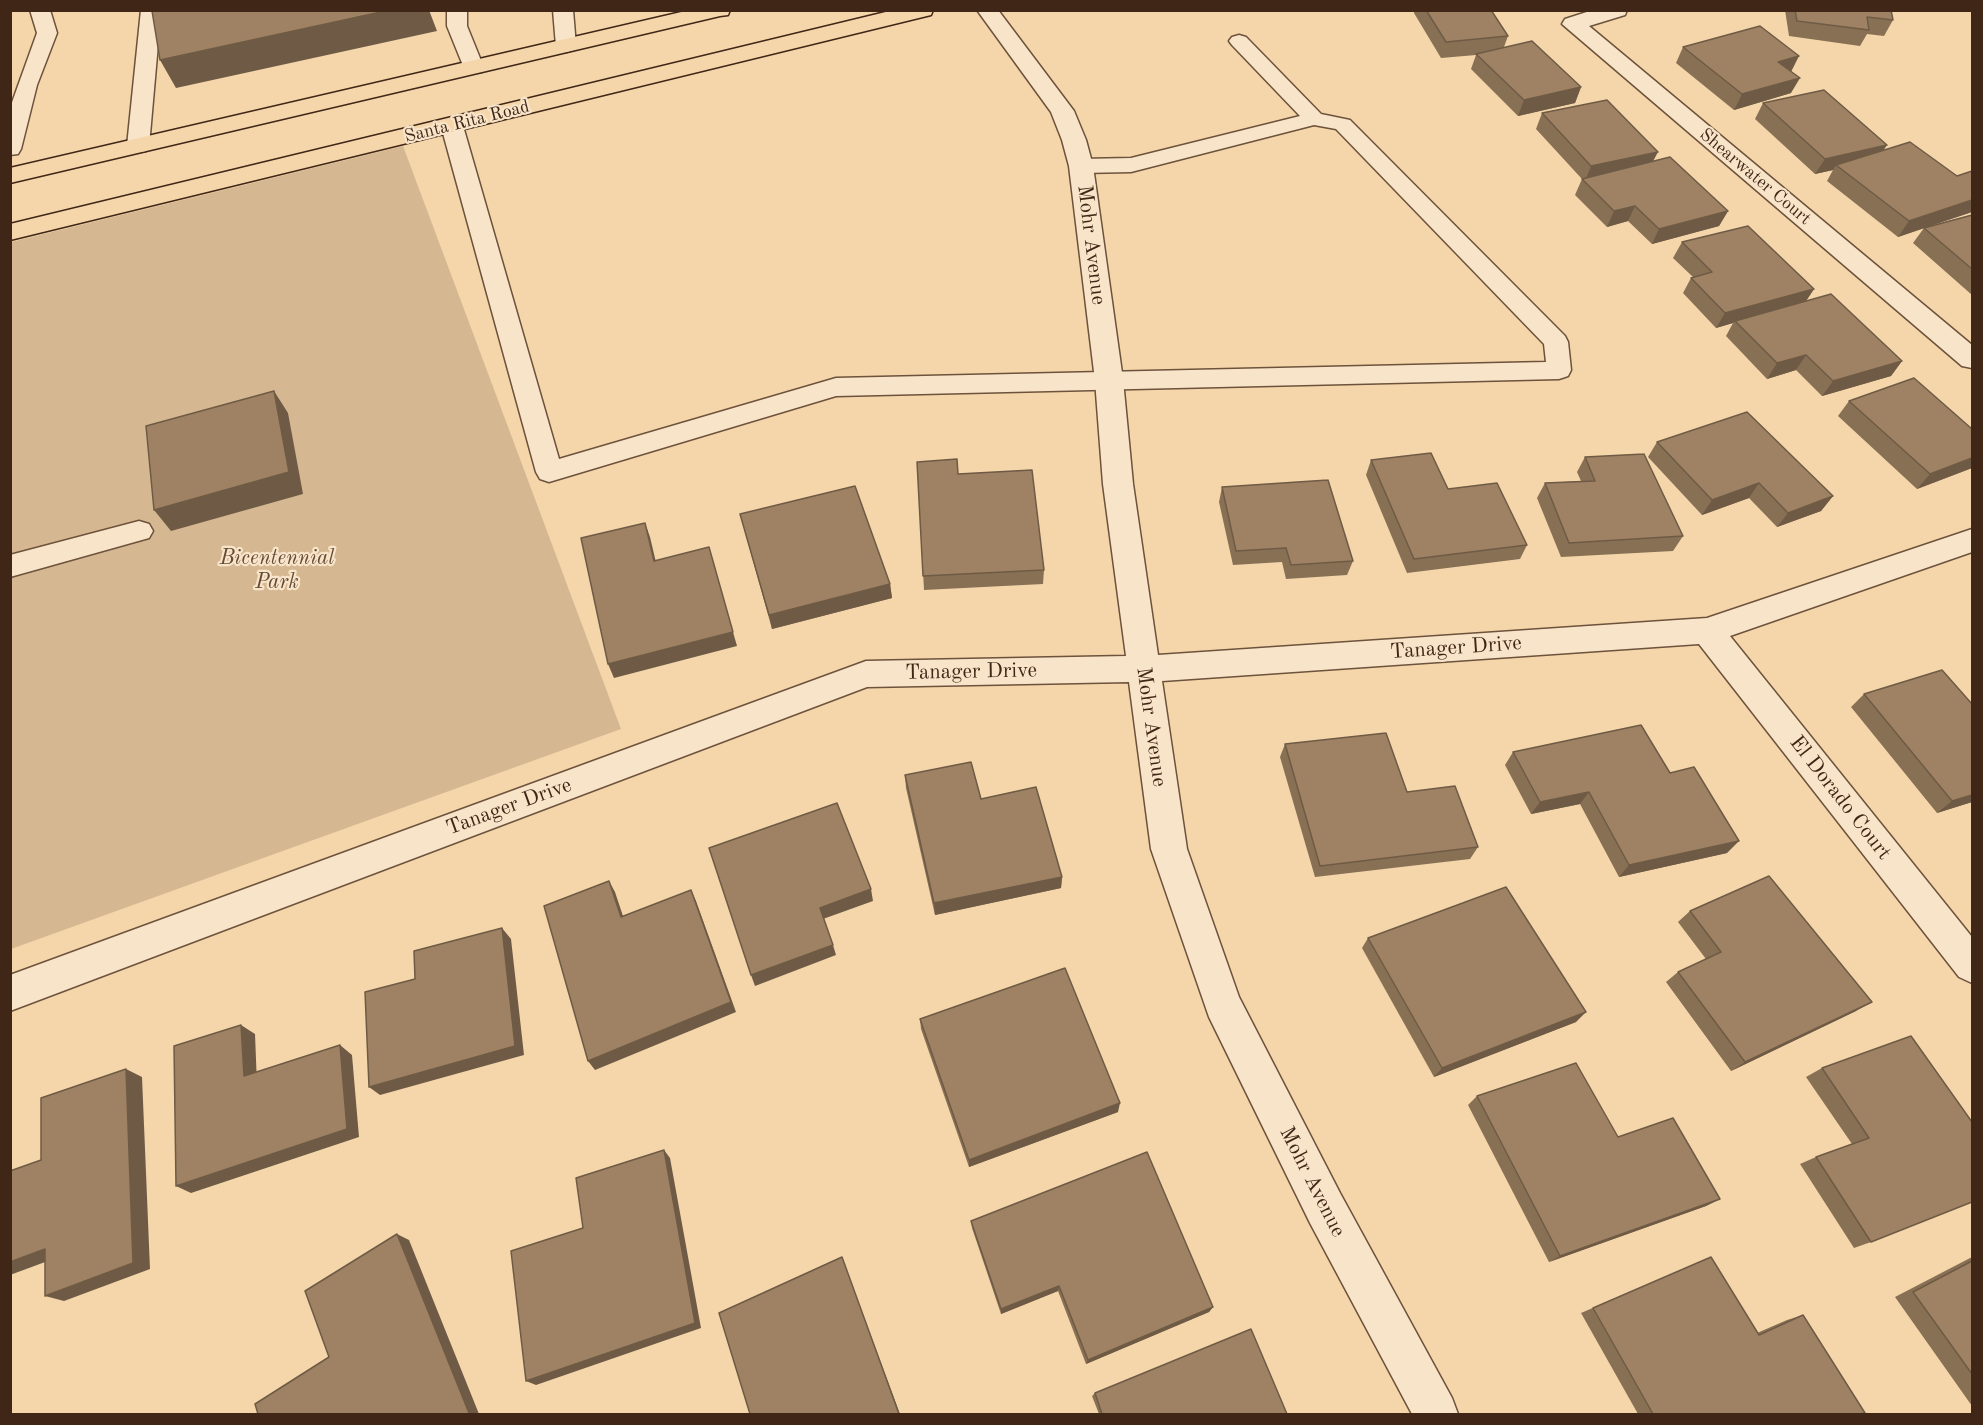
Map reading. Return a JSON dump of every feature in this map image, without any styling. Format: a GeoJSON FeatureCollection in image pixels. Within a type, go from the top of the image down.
{"type":"FeatureCollection","features":[{"type":"Feature","properties":{"kind":"main road"},"geometry":{"type":"LineString","coordinates":[[10,176],[720,10]]}},
{"type":"Feature","properties":{"kind":"main road","name":"Santa Rita Road"},"geometry":{"type":"LineString","coordinates":[[10,232],[923,10]]}},
{"type":"Feature","properties":{"kind":"street","name":"Mohr Avenue"},"geometry":{"type":"LineString","coordinates":[[987,10],[1062,111],[1082,166],[1109,380],[1118,484],[1142,669],[1169,849],[1222,1004],[1325,1208],[1436,1414]]}},
{"type":"Feature","properties":{"kind":"street","name":"Shearwater Court"},"geometry":{"type":"LineString","coordinates":[[1617,10],[1573,24],[1972,359]]}},
{"type":"Feature","properties":{"kind":"street","name":"Tanager Drive"},"geometry":{"type":"LineString","coordinates":[[10,993],[866,674],[1142,669],[1707,631],[1972,540]]}},
{"type":"Feature","properties":{"kind":"street","name":"El Dorado Court"},"geometry":{"type":"LineString","coordinates":[[1707,631],[1972,965]]}},
{"type":"Feature","properties":{"kind":"lane"},"geometry":{"type":"LineString","coordinates":[[10,149],[27,85],[47,33],[40,10]]}},
{"type":"Feature","properties":{"kind":"lane"},"geometry":{"type":"LineString","coordinates":[[138,146],[151,10]]}},
{"type":"Feature","properties":{"kind":"lane"},"geometry":{"type":"LineString","coordinates":[[457,10],[457,27],[474,68]]}},
{"type":"Feature","properties":{"kind":"lane"},"geometry":{"type":"LineString","coordinates":[[563,10],[566,46]]}},
{"type":"Feature","properties":{"kind":"lane"},"geometry":{"type":"LineString","coordinates":[[1239,40],[1314,119]]}},
{"type":"Feature","properties":{"kind":"lane"},"geometry":{"type":"LineString","coordinates":[[452,126],[549,472],[836,387],[1559,370],[1556,342],[1343,124],[1314,119],[1131,165],[1082,166]]}},
{"type":"Feature","properties":{"kind":"lane"},"geometry":{"type":"LineString","coordinates":[[10,566],[139,531]]}},
{"type":"Feature","properties":{"kind":"green space","name":"Bicentennial Park"},"geometry":{"type":"Polygon","coordinates":[[[403,146],[621,729],[11,949],[11,242],[403,146]]]}},
{"type":"Feature","properties":{"kind":"building"},"geometry":{"type":"Polygon","coordinates":[[[390,10],[160,60],[152,11],[390,10]]]}},
{"type":"Feature","properties":{"kind":"building"},"geometry":{"type":"Polygon","coordinates":[[[1426,10],[1491,10],[1508,36],[1446,42],[1426,10]]]}},
{"type":"Feature","properties":{"kind":"building"},"geometry":{"type":"Polygon","coordinates":[[[1795,10],[1891,10],[1893,20],[1867,17],[1869,30],[1797,21],[1795,10]]]}},
{"type":"Feature","properties":{"kind":"building"},"geometry":{"type":"Polygon","coordinates":[[[1760,26],[1799,56],[1778,62],[1800,78],[1742,94],[1683,47],[1760,26]]]}},
{"type":"Feature","properties":{"kind":"building"},"geometry":{"type":"Polygon","coordinates":[[[1532,41],[1581,87],[1524,100],[1476,54],[1532,41]]]}},
{"type":"Feature","properties":{"kind":"building"},"geometry":{"type":"Polygon","coordinates":[[[1824,90],[1887,145],[1825,159],[1763,103],[1824,90]]]}},
{"type":"Feature","properties":{"kind":"building"},"geometry":{"type":"Polygon","coordinates":[[[1607,100],[1658,152],[1591,166],[1542,113],[1607,100]]]}},
{"type":"Feature","properties":{"kind":"building"},"geometry":{"type":"Polygon","coordinates":[[[1910,142],[1957,176],[1972,171],[1972,200],[1909,221],[1836,165],[1910,142]]]}},
{"type":"Feature","properties":{"kind":"building"},"geometry":{"type":"Polygon","coordinates":[[[1670,157],[1728,211],[1659,229],[1635,206],[1614,211],[1582,179],[1670,157]]]}},
{"type":"Feature","properties":{"kind":"building"},"geometry":{"type":"Polygon","coordinates":[[[1972,215],[1972,269],[1924,228],[1972,215]]]}},
{"type":"Feature","properties":{"kind":"building"},"geometry":{"type":"Polygon","coordinates":[[[1748,226],[1814,289],[1725,313],[1691,278],[1712,272],[1682,242],[1748,226]]]}},
{"type":"Feature","properties":{"kind":"building"},"geometry":{"type":"Polygon","coordinates":[[[1831,294],[1902,361],[1833,381],[1806,355],[1777,363],[1735,321],[1831,294]]]}},
{"type":"Feature","properties":{"kind":"building"},"geometry":{"type":"Polygon","coordinates":[[[1914,378],[1972,429],[1972,458],[1930,474],[1849,401],[1914,378]]]}},
{"type":"Feature","properties":{"kind":"building"},"geometry":{"type":"Polygon","coordinates":[[[274,391],[289,472],[154,510],[146,426],[274,391]]]}},
{"type":"Feature","properties":{"kind":"building"},"geometry":{"type":"Polygon","coordinates":[[[1747,412],[1833,496],[1788,513],[1759,483],[1712,500],[1657,442],[1747,412]]]}},
{"type":"Feature","properties":{"kind":"building"},"geometry":{"type":"Polygon","coordinates":[[[1431,453],[1448,489],[1497,483],[1527,545],[1414,559],[1371,460],[1431,453]]]}},
{"type":"Feature","properties":{"kind":"building"},"geometry":{"type":"Polygon","coordinates":[[[1644,454],[1683,536],[1569,543],[1545,483],[1595,481],[1585,457],[1644,454]]]}},
{"type":"Feature","properties":{"kind":"building"},"geometry":{"type":"Polygon","coordinates":[[[957,459],[958,474],[1032,470],[1044,570],[923,576],[917,462],[957,459]]]}},
{"type":"Feature","properties":{"kind":"building"},"geometry":{"type":"Polygon","coordinates":[[[1328,480],[1353,561],[1291,565],[1286,548],[1236,551],[1222,487],[1328,480]]]}},
{"type":"Feature","properties":{"kind":"building"},"geometry":{"type":"Polygon","coordinates":[[[855,486],[890,584],[769,615],[740,514],[855,486]]]}},
{"type":"Feature","properties":{"kind":"building"},"geometry":{"type":"Polygon","coordinates":[[[645,523],[654,561],[709,547],[733,632],[608,664],[581,538],[645,523]]]}},
{"type":"Feature","properties":{"kind":"building"},"geometry":{"type":"Polygon","coordinates":[[[1942,670],[1972,704],[1972,795],[1952,801],[1864,694],[1942,670]]]}},
{"type":"Feature","properties":{"kind":"building"},"geometry":{"type":"Polygon","coordinates":[[[1641,725],[1670,773],[1694,767],[1739,841],[1629,865],[1589,792],[1540,802],[1513,752],[1641,725]]]}},
{"type":"Feature","properties":{"kind":"building"},"geometry":{"type":"Polygon","coordinates":[[[1386,733],[1407,792],[1455,786],[1478,847],[1320,866],[1285,744],[1386,733]]]}},
{"type":"Feature","properties":{"kind":"building"},"geometry":{"type":"Polygon","coordinates":[[[971,762],[981,799],[1036,787],[1062,877],[934,903],[905,775],[971,762]]]}},
{"type":"Feature","properties":{"kind":"building"},"geometry":{"type":"Polygon","coordinates":[[[837,803],[871,889],[820,908],[833,945],[751,975],[709,848],[837,803]]]}},
{"type":"Feature","properties":{"kind":"building"},"geometry":{"type":"Polygon","coordinates":[[[1769,876],[1872,1002],[1745,1062],[1678,972],[1721,952],[1690,911],[1769,876]]]}},
{"type":"Feature","properties":{"kind":"building"},"geometry":{"type":"Polygon","coordinates":[[[609,881],[621,917],[691,890],[731,1002],[588,1061],[544,906],[609,881]]]}},
{"type":"Feature","properties":{"kind":"building"},"geometry":{"type":"Polygon","coordinates":[[[1506,887],[1586,1012],[1442,1068],[1368,938],[1506,887]]]}},
{"type":"Feature","properties":{"kind":"building"},"geometry":{"type":"Polygon","coordinates":[[[502,928],[515,1046],[369,1087],[365,992],[415,979],[414,951],[502,928]]]}},
{"type":"Feature","properties":{"kind":"building"},"geometry":{"type":"Polygon","coordinates":[[[1065,968],[1120,1103],[969,1160],[920,1019],[1065,968]]]}},
{"type":"Feature","properties":{"kind":"building"},"geometry":{"type":"Polygon","coordinates":[[[241,1025],[244,1076],[340,1045],[347,1129],[176,1186],[174,1046],[241,1025]]]}},
{"type":"Feature","properties":{"kind":"building"},"geometry":{"type":"Polygon","coordinates":[[[1911,1036],[1972,1122],[1972,1202],[1871,1242],[1816,1157],[1869,1138],[1822,1068],[1911,1036]]]}},
{"type":"Feature","properties":{"kind":"building"},"geometry":{"type":"Polygon","coordinates":[[[1576,1063],[1618,1137],[1673,1118],[1720,1199],[1560,1256],[1477,1096],[1576,1063]]]}},
{"type":"Feature","properties":{"kind":"building"},"geometry":{"type":"Polygon","coordinates":[[[126,1069],[133,1263],[45,1296],[45,1249],[10,1262],[10,1171],[41,1160],[41,1098],[126,1069]]]}},
{"type":"Feature","properties":{"kind":"building"},"geometry":{"type":"Polygon","coordinates":[[[664,1150],[695,1323],[526,1381],[511,1251],[583,1228],[576,1178],[664,1150]]]}},
{"type":"Feature","properties":{"kind":"building"},"geometry":{"type":"Polygon","coordinates":[[[1147,1152],[1213,1307],[1088,1360],[1059,1286],[1001,1309],[971,1221],[1147,1152]]]}},
{"type":"Feature","properties":{"kind":"building"},"geometry":{"type":"Polygon","coordinates":[[[397,1234],[469,1413],[258,1414],[255,1404],[329,1357],[305,1291],[397,1234]]]}},
{"type":"Feature","properties":{"kind":"building"},"geometry":{"type":"Polygon","coordinates":[[[842,1257],[899,1414],[750,1414],[719,1313],[842,1257]]]}},
{"type":"Feature","properties":{"kind":"building"},"geometry":{"type":"Polygon","coordinates":[[[1711,1257],[1759,1335],[1803,1315],[1865,1413],[1653,1414],[1593,1308],[1711,1257]]]}},
{"type":"Feature","properties":{"kind":"building"},"geometry":{"type":"Polygon","coordinates":[[[1972,1261],[1972,1374],[1913,1292],[1972,1261]]]}},
{"type":"Feature","properties":{"kind":"building"},"geometry":{"type":"Polygon","coordinates":[[[1251,1329],[1287,1414],[1102,1414],[1095,1393],[1251,1329]]]}}]}
